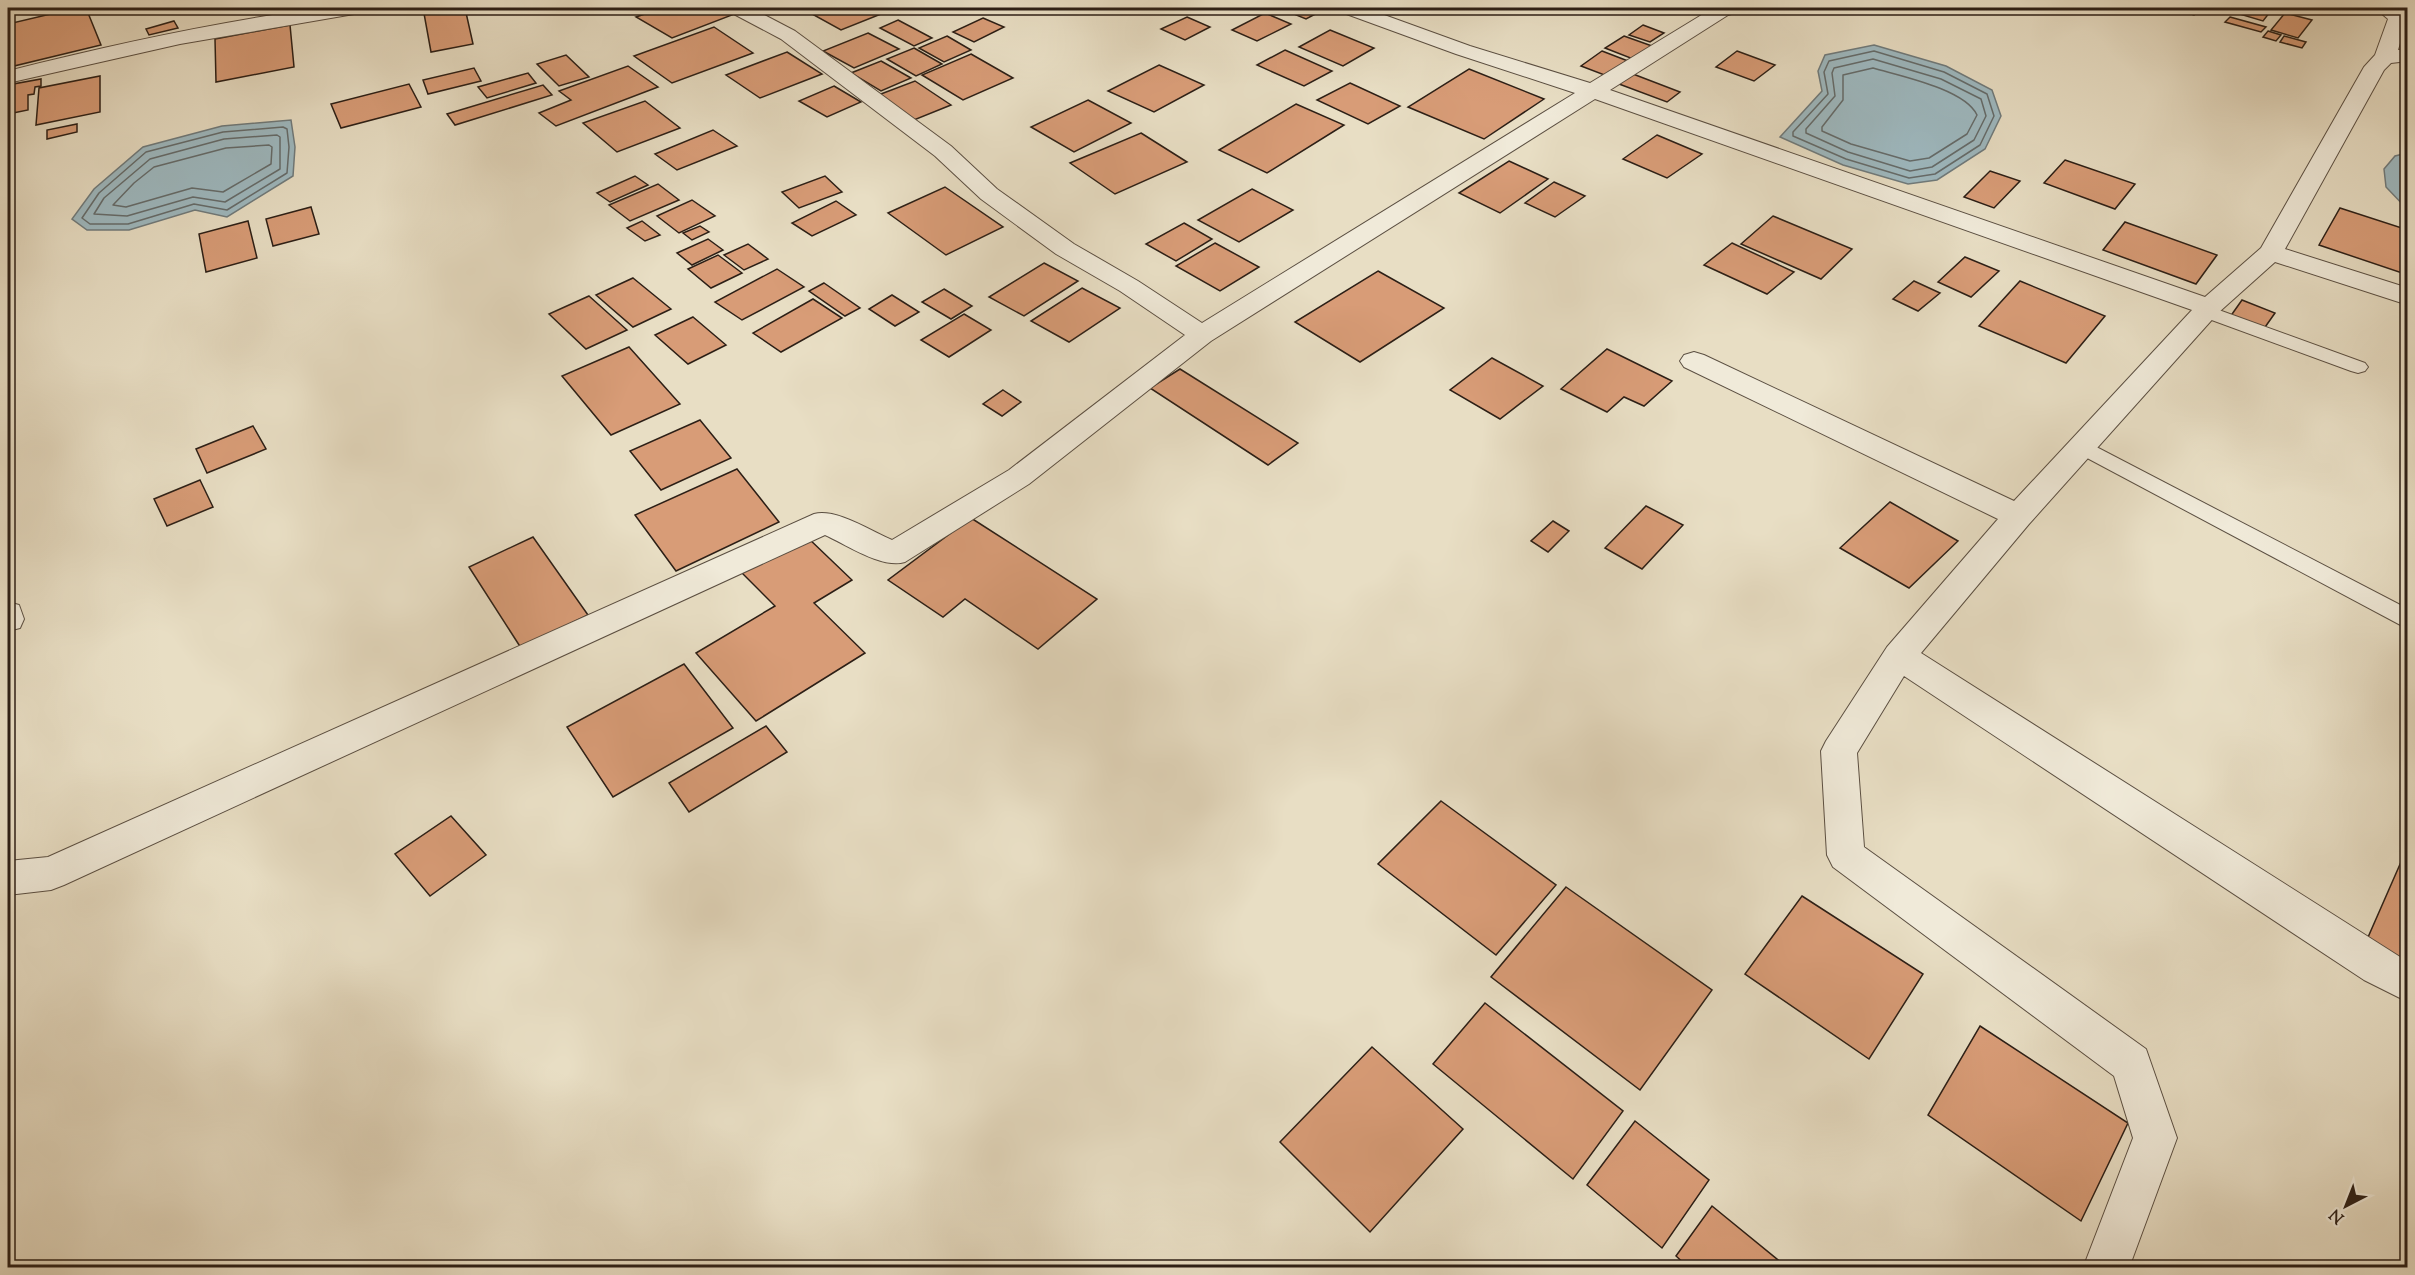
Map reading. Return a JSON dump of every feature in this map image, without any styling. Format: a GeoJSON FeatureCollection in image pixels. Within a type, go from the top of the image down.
{"type":"FeatureCollection","features":[{"type":"Feature","properties":{"kind":"street"},"geometry":{"type":"LineString","coordinates":[[8,77],[110,52],[256,22],[354,8]]}},
{"type":"Feature","properties":{"kind":"street"},"geometry":{"type":"LineString","coordinates":[[737,8],[788,36],[850,81],[943,151],[989,194],[1065,249],[1129,286],[1202,335]]}},
{"type":"Feature","properties":{"kind":"street"},"geometry":{"type":"LineString","coordinates":[[1348,8],[1463,50],[1594,92],[2207,309]]}},
{"type":"Feature","properties":{"kind":"street"},"geometry":{"type":"LineString","coordinates":[[8,878],[51,873],[825,522],[894,554],[1019,477],[1202,335],[1721,11],[1731,8]]}},
{"type":"Feature","properties":{"kind":"street"},"geometry":{"type":"LineString","coordinates":[[2106,1268],[2155,1138],[2131,1062],[1846,855],[1839,751],[1899,656],[2018,516],[2207,309],[2271,252],[2376,67],[2396,56],[2399,17],[2385,8]]}},
{"type":"Feature","properties":{"kind":"street"},"geometry":{"type":"LineString","coordinates":[[2271,252],[2408,297]]}},
{"type":"Feature","properties":{"kind":"street"},"geometry":{"type":"LineString","coordinates":[[1694,361],[2018,516]]}},
{"type":"Feature","properties":{"kind":"street"},"geometry":{"type":"LineString","coordinates":[[8,614],[8,619]]}},
{"type":"Feature","properties":{"kind":"street"},"geometry":{"type":"LineString","coordinates":[[1899,656],[2378,967],[2408,983]]}},
{"type":"Feature","properties":{"kind":"lane"},"geometry":{"type":"LineString","coordinates":[[2207,309],[2358,367]]}},
{"type":"Feature","properties":{"kind":"lane"},"geometry":{"type":"LineString","coordinates":[[2081,446],[2408,620]]}},
{"type":"Feature","properties":{"kind":"water"},"geometry":{"type":"Polygon","coordinates":[[[1874,45],[1946,66],[1992,90],[2001,116],[1985,149],[1937,180],[1908,184],[1843,165],[1780,137],[1822,91],[1818,71],[1825,55],[1874,45]]]}},
{"type":"Feature","properties":{"kind":"water"},"geometry":{"type":"Polygon","coordinates":[[[291,120],[295,147],[293,176],[227,217],[195,210],[129,230],[87,230],[72,219],[94,189],[143,147],[222,126],[291,120]]]}},
{"type":"Feature","properties":{"kind":"water"},"geometry":{"type":"Polygon","coordinates":[[[2408,153],[2407,209],[2386,187],[2384,169],[2395,156],[2408,153]]]}},
{"type":"Feature","properties":{"kind":"building"},"geometry":{"type":"Polygon","coordinates":[[[76,8],[86,8],[101,45],[14,66],[8,43],[8,24],[76,8]]]}},
{"type":"Feature","properties":{"kind":"building"},"geometry":{"type":"Polygon","coordinates":[[[423,8],[465,8],[473,44],[431,52],[423,8]]]}},
{"type":"Feature","properties":{"kind":"building"},"geometry":{"type":"Polygon","coordinates":[[[662,8],[719,8],[732,15],[672,38],[636,17],[662,8]]]}},
{"type":"Feature","properties":{"kind":"building"},"geometry":{"type":"Polygon","coordinates":[[[896,8],[841,30],[803,9],[896,8]]]}},
{"type":"Feature","properties":{"kind":"building"},"geometry":{"type":"Polygon","coordinates":[[[1288,8],[1327,8],[1306,19],[1284,10],[1288,8]]]}},
{"type":"Feature","properties":{"kind":"building"},"geometry":{"type":"Polygon","coordinates":[[[2171,8],[2205,8],[2194,15],[2171,8]]]}},
{"type":"Feature","properties":{"kind":"building"},"geometry":{"type":"Polygon","coordinates":[[[2241,8],[2270,12],[2263,21],[2236,13],[2241,8]]]}},
{"type":"Feature","properties":{"kind":"building"},"geometry":{"type":"Polygon","coordinates":[[[1265,13],[1291,24],[1257,41],[1232,30],[1265,13]]]}},
{"type":"Feature","properties":{"kind":"building"},"geometry":{"type":"Polygon","coordinates":[[[2285,13],[2312,20],[2298,38],[2271,30],[2285,13]]]}},
{"type":"Feature","properties":{"kind":"building"},"geometry":{"type":"Polygon","coordinates":[[[1187,17],[1210,27],[1185,40],[1161,29],[1187,17]]]}},
{"type":"Feature","properties":{"kind":"building"},"geometry":{"type":"Polygon","coordinates":[[[2230,17],[2266,27],[2261,32],[2225,22],[2230,17]]]}},
{"type":"Feature","properties":{"kind":"building"},"geometry":{"type":"Polygon","coordinates":[[[983,18],[1004,27],[974,42],[953,32],[983,18]]]}},
{"type":"Feature","properties":{"kind":"building"},"geometry":{"type":"Polygon","coordinates":[[[898,20],[932,38],[914,46],[880,28],[898,20]]]}},
{"type":"Feature","properties":{"kind":"building"},"geometry":{"type":"Polygon","coordinates":[[[174,21],[178,28],[149,35],[146,29],[174,21]]]}},
{"type":"Feature","properties":{"kind":"building"},"geometry":{"type":"Polygon","coordinates":[[[290,25],[294,67],[216,82],[215,39],[290,25]]]}},
{"type":"Feature","properties":{"kind":"building"},"geometry":{"type":"Polygon","coordinates":[[[1643,25],[1664,33],[1650,42],[1629,35],[1643,25]]]}},
{"type":"Feature","properties":{"kind":"building"},"geometry":{"type":"Polygon","coordinates":[[[714,27],[753,53],[672,83],[634,56],[714,27]]]}},
{"type":"Feature","properties":{"kind":"building"},"geometry":{"type":"Polygon","coordinates":[[[1330,30],[1374,48],[1343,66],[1299,47],[1330,30]]]}},
{"type":"Feature","properties":{"kind":"building"},"geometry":{"type":"Polygon","coordinates":[[[2268,31],[2281,35],[2276,41],[2263,37],[2268,31]]]}},
{"type":"Feature","properties":{"kind":"building"},"geometry":{"type":"Polygon","coordinates":[[[868,33],[899,49],[854,68],[823,51],[868,33]]]}},
{"type":"Feature","properties":{"kind":"building"},"geometry":{"type":"Polygon","coordinates":[[[947,36],[971,50],[944,62],[919,48],[947,36]]]}},
{"type":"Feature","properties":{"kind":"building"},"geometry":{"type":"Polygon","coordinates":[[[1624,36],[1652,46],[1633,59],[1605,48],[1624,36]]]}},
{"type":"Feature","properties":{"kind":"building"},"geometry":{"type":"Polygon","coordinates":[[[2284,36],[2306,42],[2302,48],[2280,42],[2284,36]]]}},
{"type":"Feature","properties":{"kind":"building"},"geometry":{"type":"Polygon","coordinates":[[[914,48],[942,64],[916,76],[887,59],[914,48]]]}},
{"type":"Feature","properties":{"kind":"building"},"geometry":{"type":"Polygon","coordinates":[[[1285,50],[1332,71],[1304,86],[1257,65],[1285,50]]]}},
{"type":"Feature","properties":{"kind":"building"},"geometry":{"type":"Polygon","coordinates":[[[1602,51],[1628,61],[1607,76],[1581,66],[1602,51]]]}},
{"type":"Feature","properties":{"kind":"building"},"geometry":{"type":"Polygon","coordinates":[[[1737,51],[1775,65],[1754,81],[1716,67],[1737,51]]]}},
{"type":"Feature","properties":{"kind":"building"},"geometry":{"type":"Polygon","coordinates":[[[787,52],[822,74],[760,98],[726,75],[787,52]]]}},
{"type":"Feature","properties":{"kind":"building"},"geometry":{"type":"Polygon","coordinates":[[[971,54],[1013,78],[963,100],[922,75],[971,54]]]}},
{"type":"Feature","properties":{"kind":"building"},"geometry":{"type":"Polygon","coordinates":[[[566,55],[589,77],[559,86],[537,64],[566,55]]]}},
{"type":"Feature","properties":{"kind":"building"},"geometry":{"type":"Polygon","coordinates":[[[881,61],[911,78],[881,91],[851,73],[881,61]]]}},
{"type":"Feature","properties":{"kind":"building"},"geometry":{"type":"Polygon","coordinates":[[[1159,65],[1204,85],[1154,112],[1108,91],[1159,65]]]}},
{"type":"Feature","properties":{"kind":"building"},"geometry":{"type":"Polygon","coordinates":[[[628,66],[658,87],[556,126],[539,113],[571,100],[559,91],[628,66]]]}},
{"type":"Feature","properties":{"kind":"building"},"geometry":{"type":"Polygon","coordinates":[[[474,68],[481,81],[428,94],[423,80],[474,68]]]}},
{"type":"Feature","properties":{"kind":"building"},"geometry":{"type":"Polygon","coordinates":[[[1469,69],[1544,99],[1484,139],[1408,107],[1469,69]]]}},
{"type":"Feature","properties":{"kind":"building"},"geometry":{"type":"Polygon","coordinates":[[[528,73],[536,83],[487,98],[478,87],[528,73]]]}},
{"type":"Feature","properties":{"kind":"building"},"geometry":{"type":"Polygon","coordinates":[[[1633,74],[1680,92],[1667,102],[1619,84],[1633,74]]]}},
{"type":"Feature","properties":{"kind":"building"},"geometry":{"type":"Polygon","coordinates":[[[100,76],[100,112],[36,125],[39,88],[100,76]]]}},
{"type":"Feature","properties":{"kind":"building"},"geometry":{"type":"Polygon","coordinates":[[[41,79],[41,86],[35,87],[34,94],[28,95],[28,110],[8,114],[8,85],[41,79]]]}},
{"type":"Feature","properties":{"kind":"building"},"geometry":{"type":"Polygon","coordinates":[[[915,81],[951,105],[909,122],[873,97],[915,81]]]}},
{"type":"Feature","properties":{"kind":"building"},"geometry":{"type":"Polygon","coordinates":[[[1350,83],[1400,106],[1368,124],[1317,100],[1350,83]]]}},
{"type":"Feature","properties":{"kind":"building"},"geometry":{"type":"Polygon","coordinates":[[[409,84],[421,107],[341,128],[331,104],[409,84]]]}},
{"type":"Feature","properties":{"kind":"building"},"geometry":{"type":"Polygon","coordinates":[[[543,85],[552,95],[455,125],[447,114],[543,85]]]}},
{"type":"Feature","properties":{"kind":"building"},"geometry":{"type":"Polygon","coordinates":[[[834,86],[861,102],[827,117],[799,101],[834,86]]]}},
{"type":"Feature","properties":{"kind":"building"},"geometry":{"type":"Polygon","coordinates":[[[1088,100],[1131,123],[1074,152],[1031,127],[1088,100]]]}},
{"type":"Feature","properties":{"kind":"building"},"geometry":{"type":"Polygon","coordinates":[[[645,101],[680,128],[617,152],[583,123],[645,101]]]}},
{"type":"Feature","properties":{"kind":"building"},"geometry":{"type":"Polygon","coordinates":[[[1296,104],[1344,125],[1267,173],[1219,150],[1296,104]]]}},
{"type":"Feature","properties":{"kind":"building"},"geometry":{"type":"Polygon","coordinates":[[[77,124],[77,132],[47,139],[47,130],[77,124]]]}},
{"type":"Feature","properties":{"kind":"building"},"geometry":{"type":"Polygon","coordinates":[[[713,130],[737,146],[677,170],[655,154],[713,130]]]}},
{"type":"Feature","properties":{"kind":"building"},"geometry":{"type":"Polygon","coordinates":[[[1141,133],[1187,162],[1115,194],[1070,163],[1141,133]]]}},
{"type":"Feature","properties":{"kind":"building"},"geometry":{"type":"Polygon","coordinates":[[[1657,135],[1702,154],[1667,178],[1623,159],[1657,135]]]}},
{"type":"Feature","properties":{"kind":"building"},"geometry":{"type":"Polygon","coordinates":[[[2065,160],[2135,184],[2115,209],[2044,183],[2065,160]]]}},
{"type":"Feature","properties":{"kind":"building"},"geometry":{"type":"Polygon","coordinates":[[[1509,161],[1548,179],[1500,213],[1459,193],[1509,161]]]}},
{"type":"Feature","properties":{"kind":"building"},"geometry":{"type":"Polygon","coordinates":[[[1990,171],[2020,181],[1994,208],[1964,197],[1990,171]]]}},
{"type":"Feature","properties":{"kind":"building"},"geometry":{"type":"Polygon","coordinates":[[[635,176],[648,185],[610,202],[597,193],[635,176]]]}},
{"type":"Feature","properties":{"kind":"building"},"geometry":{"type":"Polygon","coordinates":[[[825,176],[842,192],[799,208],[782,192],[825,176]]]}},
{"type":"Feature","properties":{"kind":"building"},"geometry":{"type":"Polygon","coordinates":[[[1554,182],[1585,196],[1555,217],[1525,203],[1554,182]]]}},
{"type":"Feature","properties":{"kind":"building"},"geometry":{"type":"Polygon","coordinates":[[[658,184],[679,200],[630,221],[609,205],[658,184]]]}},
{"type":"Feature","properties":{"kind":"building"},"geometry":{"type":"Polygon","coordinates":[[[945,187],[1003,227],[946,255],[888,213],[945,187]]]}},
{"type":"Feature","properties":{"kind":"building"},"geometry":{"type":"Polygon","coordinates":[[[1252,189],[1293,210],[1239,242],[1198,220],[1252,189]]]}},
{"type":"Feature","properties":{"kind":"building"},"geometry":{"type":"Polygon","coordinates":[[[692,200],[715,216],[679,233],[657,216],[692,200]]]}},
{"type":"Feature","properties":{"kind":"building"},"geometry":{"type":"Polygon","coordinates":[[[836,201],[856,215],[812,236],[792,223],[836,201]]]}},
{"type":"Feature","properties":{"kind":"building"},"geometry":{"type":"Polygon","coordinates":[[[311,207],[319,234],[273,246],[266,219],[311,207]]]}},
{"type":"Feature","properties":{"kind":"building"},"geometry":{"type":"Polygon","coordinates":[[[2340,208],[2408,230],[2408,275],[2319,245],[2340,208]]]}},
{"type":"Feature","properties":{"kind":"building"},"geometry":{"type":"Polygon","coordinates":[[[1773,216],[1852,249],[1821,279],[1741,244],[1773,216]]]}},
{"type":"Feature","properties":{"kind":"building"},"geometry":{"type":"Polygon","coordinates":[[[248,221],[257,258],[206,272],[199,234],[248,221]]]}},
{"type":"Feature","properties":{"kind":"building"},"geometry":{"type":"Polygon","coordinates":[[[642,221],[660,235],[645,241],[627,228],[642,221]]]}},
{"type":"Feature","properties":{"kind":"building"},"geometry":{"type":"Polygon","coordinates":[[[2125,222],[2217,255],[2196,284],[2103,250],[2125,222]]]}},
{"type":"Feature","properties":{"kind":"building"},"geometry":{"type":"Polygon","coordinates":[[[1184,223],[1212,239],[1176,261],[1146,244],[1184,223]]]}},
{"type":"Feature","properties":{"kind":"building"},"geometry":{"type":"Polygon","coordinates":[[[700,226],[709,232],[692,240],[683,233],[700,226]]]}},
{"type":"Feature","properties":{"kind":"building"},"geometry":{"type":"Polygon","coordinates":[[[708,239],[723,250],[692,265],[677,253],[708,239]]]}},
{"type":"Feature","properties":{"kind":"building"},"geometry":{"type":"Polygon","coordinates":[[[1215,243],[1259,267],[1220,291],[1176,266],[1215,243]]]}},
{"type":"Feature","properties":{"kind":"building"},"geometry":{"type":"Polygon","coordinates":[[[1732,243],[1794,272],[1767,294],[1704,265],[1732,243]]]}},
{"type":"Feature","properties":{"kind":"building"},"geometry":{"type":"Polygon","coordinates":[[[748,244],[768,259],[744,270],[724,255],[748,244]]]}},
{"type":"Feature","properties":{"kind":"building"},"geometry":{"type":"Polygon","coordinates":[[[718,255],[742,273],[711,288],[688,269],[718,255]]]}},
{"type":"Feature","properties":{"kind":"building"},"geometry":{"type":"Polygon","coordinates":[[[1965,257],[1999,271],[1971,297],[1938,282],[1965,257]]]}},
{"type":"Feature","properties":{"kind":"building"},"geometry":{"type":"Polygon","coordinates":[[[1044,263],[1078,281],[1024,316],[989,297],[1044,263]]]}},
{"type":"Feature","properties":{"kind":"building"},"geometry":{"type":"Polygon","coordinates":[[[777,269],[804,287],[742,320],[715,302],[777,269]]]}},
{"type":"Feature","properties":{"kind":"building"},"geometry":{"type":"Polygon","coordinates":[[[1378,271],[1444,308],[1360,362],[1295,322],[1378,271]]]}},
{"type":"Feature","properties":{"kind":"building"},"geometry":{"type":"Polygon","coordinates":[[[633,278],[671,309],[633,327],[596,295],[633,278]]]}},
{"type":"Feature","properties":{"kind":"building"},"geometry":{"type":"Polygon","coordinates":[[[1914,281],[1940,293],[1918,311],[1893,299],[1914,281]]]}},
{"type":"Feature","properties":{"kind":"building"},"geometry":{"type":"Polygon","coordinates":[[[2020,281],[2105,316],[2066,363],[1979,326],[2020,281]]]}},
{"type":"Feature","properties":{"kind":"building"},"geometry":{"type":"Polygon","coordinates":[[[824,283],[860,308],[845,316],[809,291],[824,283]]]}},
{"type":"Feature","properties":{"kind":"building"},"geometry":{"type":"Polygon","coordinates":[[[1082,288],[1120,308],[1069,342],[1031,321],[1082,288]]]}},
{"type":"Feature","properties":{"kind":"building"},"geometry":{"type":"Polygon","coordinates":[[[944,289],[972,306],[951,319],[922,302],[944,289]]]}},
{"type":"Feature","properties":{"kind":"building"},"geometry":{"type":"Polygon","coordinates":[[[892,295],[919,312],[895,326],[869,309],[892,295]]]}},
{"type":"Feature","properties":{"kind":"building"},"geometry":{"type":"Polygon","coordinates":[[[589,296],[627,330],[586,349],[549,314],[589,296]]]}},
{"type":"Feature","properties":{"kind":"building"},"geometry":{"type":"Polygon","coordinates":[[[813,299],[842,318],[781,352],[753,333],[813,299]]]}},
{"type":"Feature","properties":{"kind":"building"},"geometry":{"type":"Polygon","coordinates":[[[2242,300],[2275,313],[2263,330],[2230,317],[2242,300]]]}},
{"type":"Feature","properties":{"kind":"building"},"geometry":{"type":"Polygon","coordinates":[[[964,314],[991,330],[949,357],[921,340],[964,314]]]}},
{"type":"Feature","properties":{"kind":"building"},"geometry":{"type":"Polygon","coordinates":[[[693,317],[726,345],[688,364],[655,335],[693,317]]]}},
{"type":"Feature","properties":{"kind":"building"},"geometry":{"type":"Polygon","coordinates":[[[629,347],[680,404],[611,435],[562,376],[629,347]]]}},
{"type":"Feature","properties":{"kind":"building"},"geometry":{"type":"Polygon","coordinates":[[[1607,349],[1672,381],[1644,406],[1624,397],[1607,412],[1561,389],[1607,349]]]}},
{"type":"Feature","properties":{"kind":"building"},"geometry":{"type":"Polygon","coordinates":[[[1492,358],[1543,386],[1500,419],[1450,390],[1492,358]]]}},
{"type":"Feature","properties":{"kind":"building"},"geometry":{"type":"Polygon","coordinates":[[[1180,369],[1298,443],[1268,465],[1150,388],[1180,369]]]}},
{"type":"Feature","properties":{"kind":"building"},"geometry":{"type":"Polygon","coordinates":[[[1003,390],[1021,402],[1002,416],[983,404],[1003,390]]]}},
{"type":"Feature","properties":{"kind":"building"},"geometry":{"type":"Polygon","coordinates":[[[700,420],[731,458],[661,490],[630,451],[700,420]]]}},
{"type":"Feature","properties":{"kind":"building"},"geometry":{"type":"Polygon","coordinates":[[[253,426],[266,449],[207,473],[196,449],[253,426]]]}},
{"type":"Feature","properties":{"kind":"building"},"geometry":{"type":"Polygon","coordinates":[[[737,469],[779,522],[676,571],[635,515],[737,469]]]}},
{"type":"Feature","properties":{"kind":"building"},"geometry":{"type":"Polygon","coordinates":[[[200,480],[213,507],[167,526],[154,499],[200,480]]]}},
{"type":"Feature","properties":{"kind":"building"},"geometry":{"type":"Polygon","coordinates":[[[1890,502],[1958,541],[1909,588],[1840,548],[1890,502]]]}},
{"type":"Feature","properties":{"kind":"building"},"geometry":{"type":"Polygon","coordinates":[[[1646,506],[1683,525],[1642,569],[1605,548],[1646,506]]]}},
{"type":"Feature","properties":{"kind":"building"},"geometry":{"type":"Polygon","coordinates":[[[971,518],[1097,599],[1038,649],[965,599],[943,617],[888,580],[971,518]]]}},
{"type":"Feature","properties":{"kind":"building"},"geometry":{"type":"Polygon","coordinates":[[[1553,521],[1569,531],[1548,552],[1531,541],[1553,521]]]}},
{"type":"Feature","properties":{"kind":"building"},"geometry":{"type":"Polygon","coordinates":[[[806,536],[852,580],[814,603],[865,653],[756,721],[696,653],[775,606],[742,573],[806,536]]]}},
{"type":"Feature","properties":{"kind":"building"},"geometry":{"type":"Polygon","coordinates":[[[533,537],[588,615],[521,648],[469,567],[533,537]]]}},
{"type":"Feature","properties":{"kind":"building"},"geometry":{"type":"Polygon","coordinates":[[[684,664],[733,728],[613,797],[567,727],[684,664]]]}},
{"type":"Feature","properties":{"kind":"building"},"geometry":{"type":"Polygon","coordinates":[[[766,726],[787,752],[689,812],[669,783],[766,726]]]}},
{"type":"Feature","properties":{"kind":"building"},"geometry":{"type":"Polygon","coordinates":[[[1441,801],[1556,885],[1496,955],[1378,864],[1441,801]]]}},
{"type":"Feature","properties":{"kind":"building"},"geometry":{"type":"Polygon","coordinates":[[[451,816],[486,855],[430,896],[395,854],[451,816]]]}},
{"type":"Feature","properties":{"kind":"building"},"geometry":{"type":"Polygon","coordinates":[[[2408,846],[2408,977],[2362,951],[2408,846]]]}},
{"type":"Feature","properties":{"kind":"building"},"geometry":{"type":"Polygon","coordinates":[[[1566,887],[1712,990],[1640,1090],[1491,977],[1566,887]]]}},
{"type":"Feature","properties":{"kind":"building"},"geometry":{"type":"Polygon","coordinates":[[[1802,896],[1923,974],[1869,1059],[1745,974],[1802,896]]]}},
{"type":"Feature","properties":{"kind":"building"},"geometry":{"type":"Polygon","coordinates":[[[1485,1003],[1623,1111],[1573,1179],[1433,1064],[1485,1003]]]}},
{"type":"Feature","properties":{"kind":"building"},"geometry":{"type":"Polygon","coordinates":[[[1980,1026],[2128,1123],[2081,1221],[1928,1115],[1980,1026]]]}},
{"type":"Feature","properties":{"kind":"building"},"geometry":{"type":"Polygon","coordinates":[[[1372,1047],[1463,1129],[1370,1232],[1280,1142],[1372,1047]]]}},
{"type":"Feature","properties":{"kind":"building"},"geometry":{"type":"Polygon","coordinates":[[[1635,1121],[1709,1180],[1662,1248],[1587,1185],[1635,1121]]]}},
{"type":"Feature","properties":{"kind":"building"},"geometry":{"type":"Polygon","coordinates":[[[1712,1206],[1788,1268],[1689,1268],[1676,1256],[1712,1206]]]}}]}
